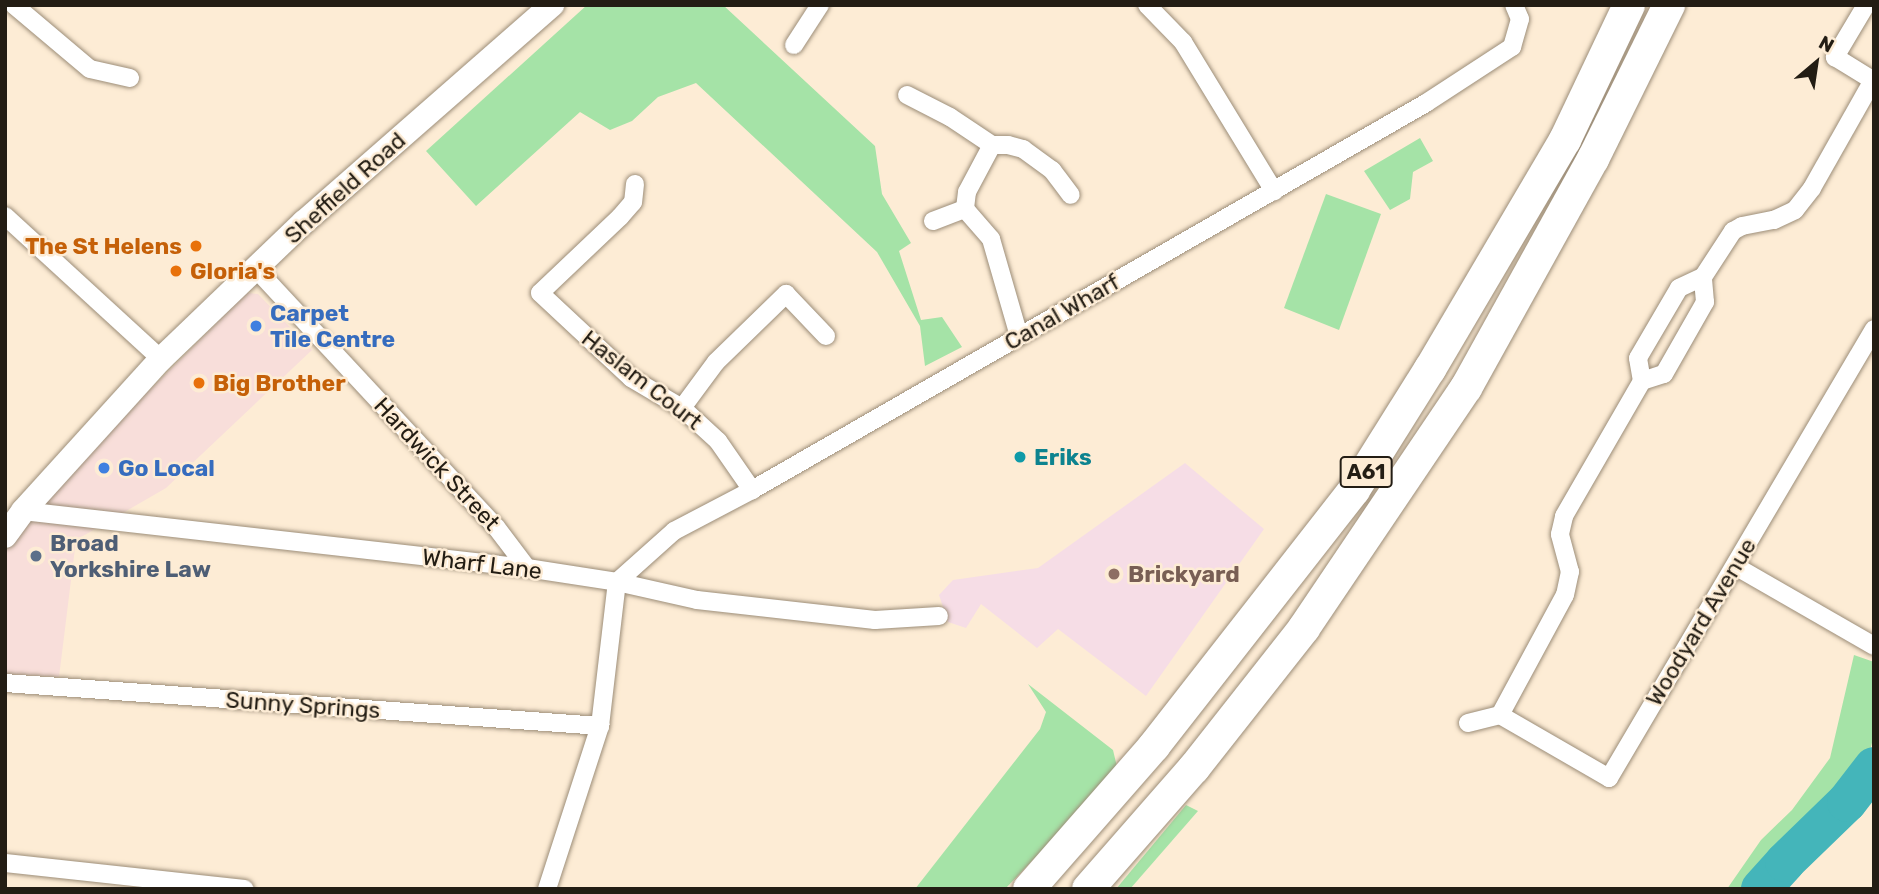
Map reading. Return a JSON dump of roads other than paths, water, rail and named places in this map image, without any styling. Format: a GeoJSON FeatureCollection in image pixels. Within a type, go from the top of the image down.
{"type":"FeatureCollection","features":[{"type":"Feature","properties":{"kind":"highway","name":"A61"},"geometry":{"type":"LineString","coordinates":[[1029,889],[1154,746],[1354,490],[1437,357],[1565,140],[1629,5]]}},
{"type":"Feature","properties":{"kind":"highway","name":"A61"},"geometry":{"type":"LineString","coordinates":[[1088,889],[1194,768],[1304,628],[1466,388],[1593,159],[1669,5]]}},
{"type":"Feature","properties":{"kind":"main road","name":"Sheffield Road"},"geometry":{"type":"LineString","coordinates":[[5,536],[23,511],[161,359],[257,270],[304,222],[552,5]]}},
{"type":"Feature","properties":{"kind":"street"},"geometry":{"type":"LineString","coordinates":[[14,5],[90,69],[130,78]]}},
{"type":"Feature","properties":{"kind":"street"},"geometry":{"type":"LineString","coordinates":[[794,45],[820,5]]}},
{"type":"Feature","properties":{"kind":"street"},"geometry":{"type":"LineString","coordinates":[[1147,5],[1183,42],[1274,191]]}},
{"type":"Feature","properties":{"kind":"street","name":"Canal Wharf"},"geometry":{"type":"LineString","coordinates":[[617,582],[674,530],[751,490],[1426,103],[1512,47],[1520,19],[1514,5]]}},
{"type":"Feature","properties":{"kind":"street"},"geometry":{"type":"LineString","coordinates":[[1468,723],[1500,715],[1565,596],[1570,572],[1560,534],[1564,516],[1642,381],[1638,358],[1679,288],[1703,276],[1733,231],[1784,217],[1803,201],[1873,80],[1835,57],[1866,5]]}},
{"type":"Feature","properties":{"kind":"street"},"geometry":{"type":"LineString","coordinates":[[906,95],[950,117],[992,145],[1023,149],[1052,170],[1071,194]]}},
{"type":"Feature","properties":{"kind":"street"},"geometry":{"type":"LineString","coordinates":[[992,145],[967,192],[965,209],[991,239],[1019,336]]}},
{"type":"Feature","properties":{"kind":"street","name":"Haslam Court"},"geometry":{"type":"LineString","coordinates":[[635,184],[633,202],[620,218],[540,293],[631,378],[681,408],[718,441],[751,490]]}},
{"type":"Feature","properties":{"kind":"street"},"geometry":{"type":"LineString","coordinates":[[933,221],[965,209]]}},
{"type":"Feature","properties":{"kind":"street"},"geometry":{"type":"LineString","coordinates":[[5,216],[161,359]]}},
{"type":"Feature","properties":{"kind":"street","name":"Hardwick Street"},"geometry":{"type":"LineString","coordinates":[[257,270],[496,527],[527,568]]}},
{"type":"Feature","properties":{"kind":"street"},"geometry":{"type":"LineString","coordinates":[[1642,381],[1664,374],[1705,303],[1703,276]]}},
{"type":"Feature","properties":{"kind":"street"},"geometry":{"type":"LineString","coordinates":[[681,408],[716,362],[786,294],[826,336]]}},
{"type":"Feature","properties":{"kind":"street","name":"Woodyard Avenue"},"geometry":{"type":"LineString","coordinates":[[1500,715],[1609,778],[1874,329]]}},
{"type":"Feature","properties":{"kind":"street","name":"Wharf Lane"},"geometry":{"type":"LineString","coordinates":[[23,511],[527,568],[617,582],[697,600],[875,620],[939,616]]}},
{"type":"Feature","properties":{"kind":"street"},"geometry":{"type":"LineString","coordinates":[[1735,566],[1868,642]]}},
{"type":"Feature","properties":{"kind":"street"},"geometry":{"type":"LineString","coordinates":[[547,889],[600,726],[617,582]]}},
{"type":"Feature","properties":{"kind":"street","name":"Sunny Springs"},"geometry":{"type":"LineString","coordinates":[[5,682],[600,726]]}},
{"type":"Feature","properties":{"kind":"street"},"geometry":{"type":"LineString","coordinates":[[5,863],[245,889]]}},
{"type":"Feature","properties":{"kind":"waterway"},"geometry":{"type":"LineString","coordinates":[[1761,889],[1847,802],[1874,767]]}},
{"type":"Feature","properties":{"kind":"place","name":"The St Helens"},"geometry":{"type":"Point","coordinates":[196,246]}},
{"type":"Feature","properties":{"kind":"place","name":"Gloria's"},"geometry":{"type":"Point","coordinates":[176,271]}},
{"type":"Feature","properties":{"kind":"place","name":"Carpet Tile Centre"},"geometry":{"type":"Point","coordinates":[256,326]}},
{"type":"Feature","properties":{"kind":"place","name":"Big Brother"},"geometry":{"type":"Point","coordinates":[199,383]}},
{"type":"Feature","properties":{"kind":"place","name":"Eriks"},"geometry":{"type":"Point","coordinates":[1020,457]}},
{"type":"Feature","properties":{"kind":"place","name":"Go Local"},"geometry":{"type":"Point","coordinates":[104,468]}},
{"type":"Feature","properties":{"kind":"place","name":"Broad Yorkshire Law"},"geometry":{"type":"Point","coordinates":[36,556]}},
{"type":"Feature","properties":{"kind":"place","name":"Brickyard"},"geometry":{"type":"Point","coordinates":[1114,574]}}]}
